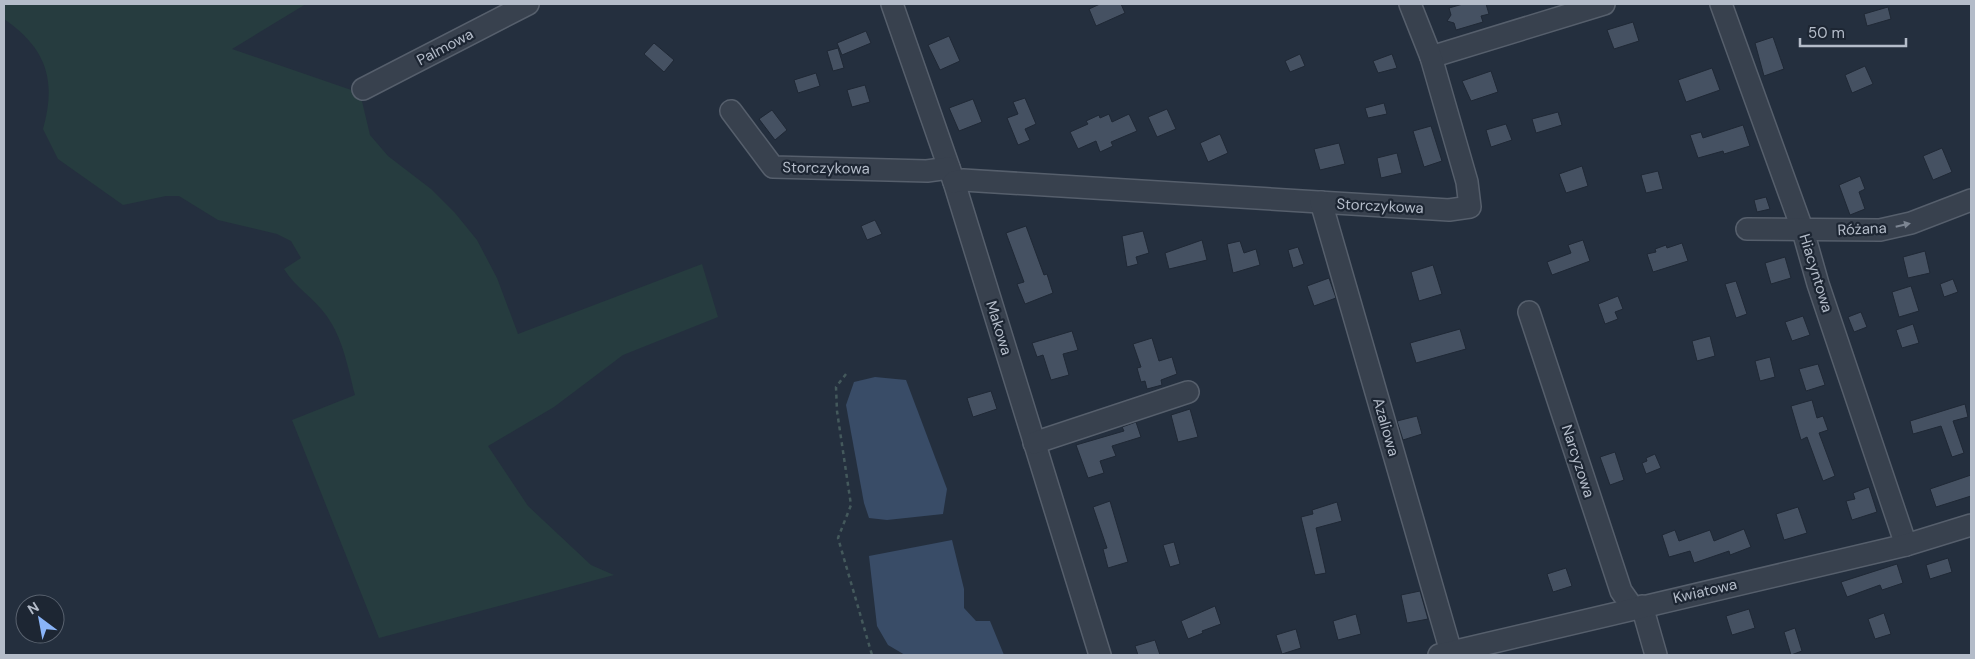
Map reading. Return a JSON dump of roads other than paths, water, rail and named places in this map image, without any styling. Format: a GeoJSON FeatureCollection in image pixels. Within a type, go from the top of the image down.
{"type":"FeatureCollection","features":[{"type":"Feature","properties":{"kind":"street","name":"Palmowa"},"geometry":{"type":"LineString","coordinates":[[363,89],[528,4]]}},
{"type":"Feature","properties":{"kind":"street","name":"Makowa"},"geometry":{"type":"LineString","coordinates":[[892,4],[951,175],[1100,655]]}},
{"type":"Feature","properties":{"kind":"street"},"geometry":{"type":"LineString","coordinates":[[1410,4],[1431,57],[1604,4]]}},
{"type":"Feature","properties":{"kind":"street","name":"Hiacyntowa"},"geometry":{"type":"LineString","coordinates":[[1721,4],[1803,231],[1818,284],[1906,544]]}},
{"type":"Feature","properties":{"kind":"street","name":"Storczykowa"},"geometry":{"type":"LineString","coordinates":[[731,111],[773,167],[927,171],[951,175],[963,180],[1449,210],[1470,207],[1467,182],[1431,57]]}},
{"type":"Feature","properties":{"kind":"street","name":"Różana"},"geometry":{"type":"LineString","coordinates":[[1748,230],[1880,230],[1911,223],[1971,200]]}},
{"type":"Feature","properties":{"kind":"street","name":"Azaliowa"},"geometry":{"type":"LineString","coordinates":[[1320,202],[1445,654]]}},
{"type":"Feature","properties":{"kind":"street","name":"Narcyzowa"},"geometry":{"type":"LineString","coordinates":[[1529,312],[1621,591],[1637,607],[1656,655]]}},
{"type":"Feature","properties":{"kind":"street"},"geometry":{"type":"LineString","coordinates":[[1034,443],[1188,392]]}},
{"type":"Feature","properties":{"kind":"street","name":"Kwiatowa"},"geometry":{"type":"LineString","coordinates":[[1445,654],[1906,544],[1971,525]]}},
{"type":"Feature","properties":{"kind":"water"},"geometry":{"type":"Polygon","coordinates":[[[875,377],[906,380],[947,489],[943,514],[887,520],[869,518],[864,503],[846,405],[854,382],[875,377]]]}},
{"type":"Feature","properties":{"kind":"water"},"geometry":{"type":"Polygon","coordinates":[[[952,540],[964,589],[964,608],[976,621],[990,621],[1004,655],[905,655],[888,645],[877,626],[869,556],[952,540]]]}}]}
